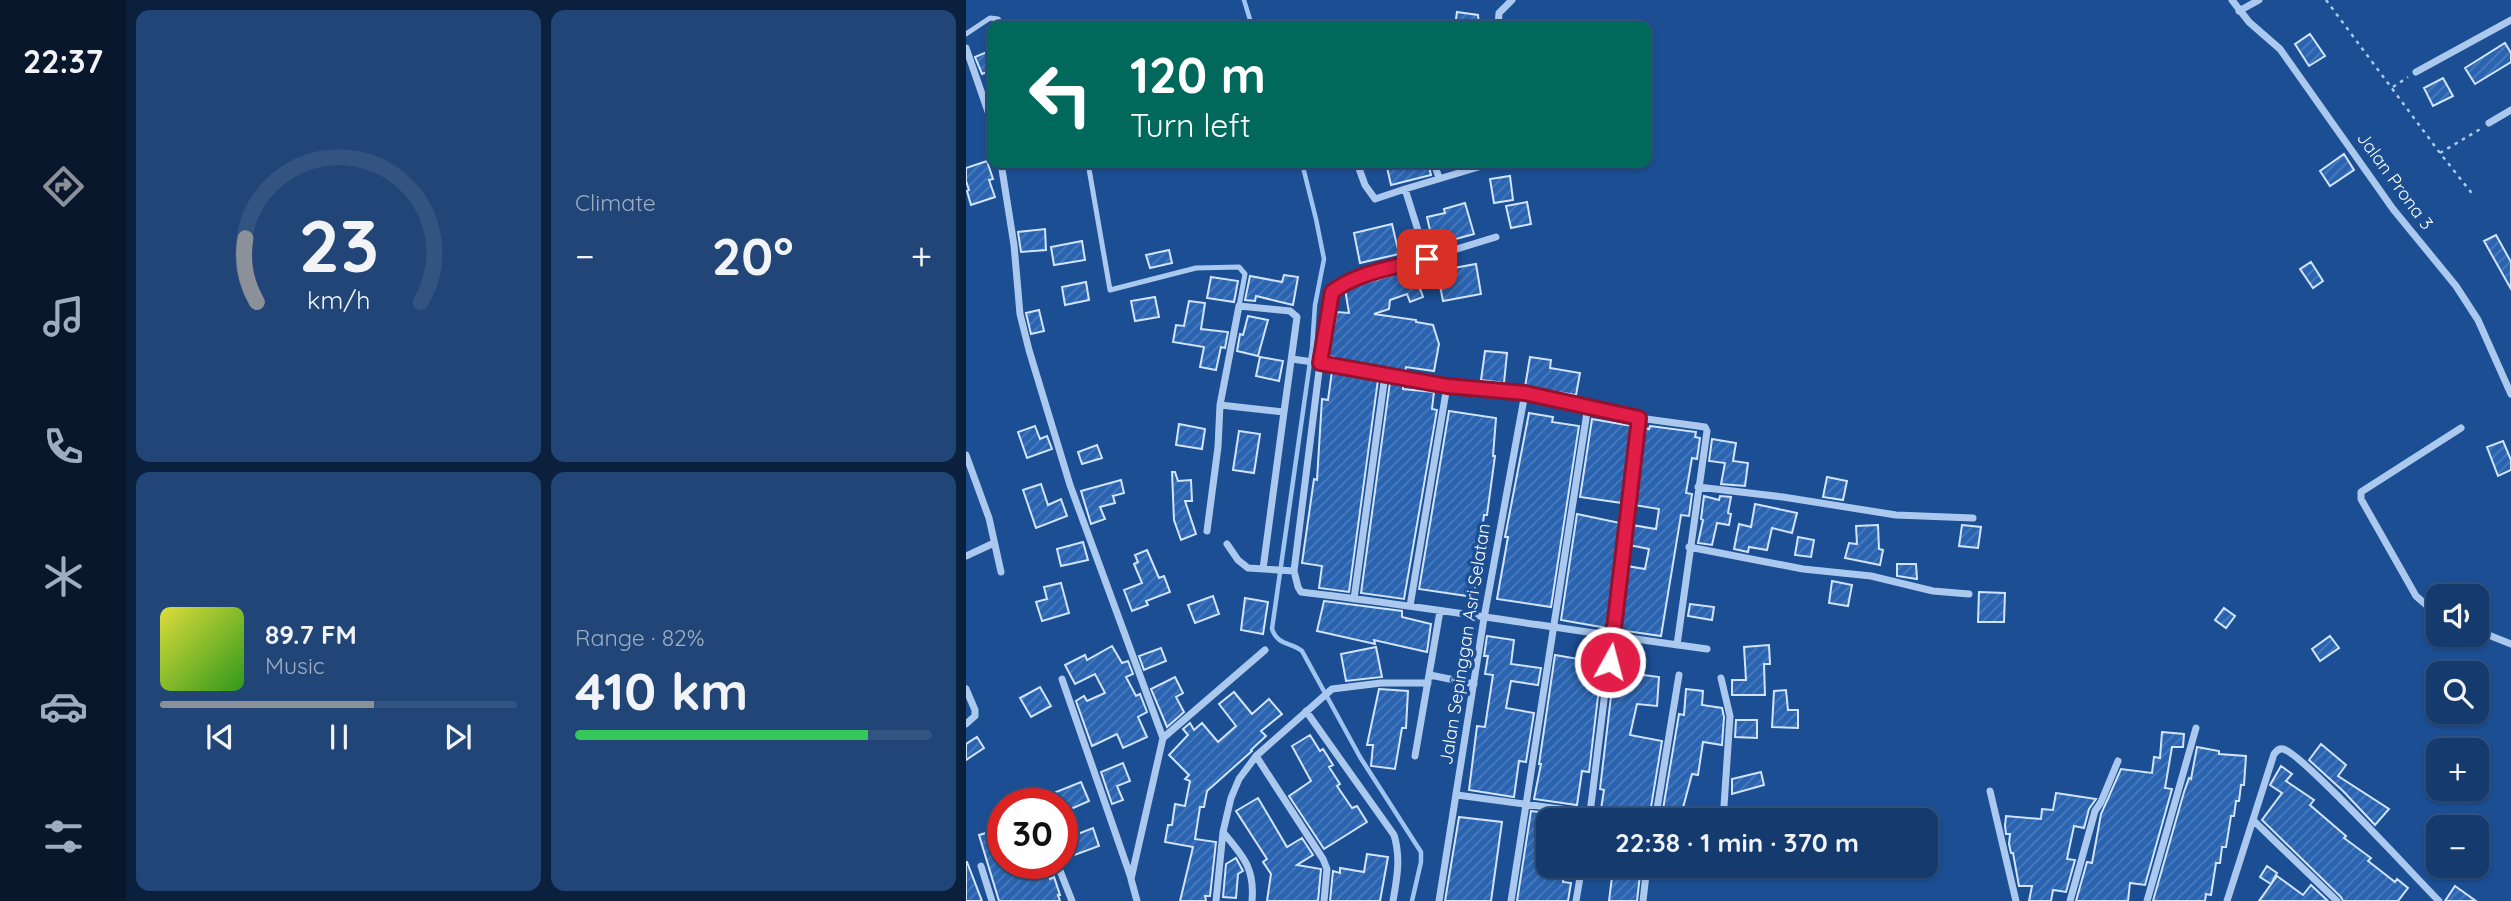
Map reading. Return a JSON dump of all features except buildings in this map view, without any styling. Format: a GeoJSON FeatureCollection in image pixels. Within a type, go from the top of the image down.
{"type":"FeatureCollection","features":[{"type":"Feature","properties":{"kind":"street"},"geometry":{"type":"LineString","coordinates":[[1498,21],[1499,13],[1512,0]]}},
{"type":"Feature","properties":{"kind":"street","name":"Jalan Prona 3"},"geometry":{"type":"LineString","coordinates":[[2232,0],[2239,11],[2280,49],[2393,209],[2456,286],[2478,320],[2511,394]]}},
{"type":"Feature","properties":{"kind":"street"},"geometry":{"type":"LineString","coordinates":[[2239,11],[2259,0]]}},
{"type":"Feature","properties":{"kind":"street"},"geometry":{"type":"LineString","coordinates":[[2416,72],[2511,20]]}},
{"type":"Feature","properties":{"kind":"street"},"geometry":{"type":"LineString","coordinates":[[966,48],[987,109]]}},
{"type":"Feature","properties":{"kind":"street"},"geometry":{"type":"LineString","coordinates":[[2489,123],[2511,110]]}},
{"type":"Feature","properties":{"kind":"street"},"geometry":{"type":"LineString","coordinates":[[1002,168],[1014,245],[1020,314],[1029,350],[1070,485],[1163,738],[1131,879]]}},
{"type":"Feature","properties":{"kind":"street"},"geometry":{"type":"LineString","coordinates":[[1359,168],[1365,186],[1375,199],[1474,168]]}},
{"type":"Feature","properties":{"kind":"street"},"geometry":{"type":"LineString","coordinates":[[1436,168],[1439,178]]}},
{"type":"Feature","properties":{"kind":"street"},"geometry":{"type":"LineString","coordinates":[[1405,189],[1427,259]]}},
{"type":"Feature","properties":{"kind":"street"},"geometry":{"type":"LineString","coordinates":[[1496,237],[1342,284],[1332,292],[1320,363],[1294,571],[1298,587],[1301,592],[1553,625],[1613,637],[1707,649]]}},
{"type":"Feature","properties":{"kind":"street"},"geometry":{"type":"LineString","coordinates":[[1207,531],[1218,447],[1220,405],[1239,306],[1290,311],[1295,314],[1298,323],[1283,412],[1263,569]]}},
{"type":"Feature","properties":{"kind":"street"},"geometry":{"type":"LineString","coordinates":[[1293,359],[1447,386],[1525,393],[1639,418],[1704,427],[1707,432],[1677,645]]}},
{"type":"Feature","properties":{"kind":"street"},"geometry":{"type":"LineString","coordinates":[[1354,599],[1385,375]]}},
{"type":"Feature","properties":{"kind":"street"},"geometry":{"type":"LineString","coordinates":[[1409,606],[1447,386]]}},
{"type":"Feature","properties":{"kind":"street","name":"Jalan Sepinggan Asri Selatan"},"geometry":{"type":"LineString","coordinates":[[1439,901],[1484,618],[1525,393]]}},
{"type":"Feature","properties":{"kind":"street"},"geometry":{"type":"LineString","coordinates":[[1220,405],[1283,412]]}},
{"type":"Feature","properties":{"kind":"street"},"geometry":{"type":"LineString","coordinates":[[1511,901],[1588,406]]}},
{"type":"Feature","properties":{"kind":"street"},"geometry":{"type":"LineString","coordinates":[[1590,808],[1639,418]]}},
{"type":"Feature","properties":{"kind":"street"},"geometry":{"type":"LineString","coordinates":[[2426,605],[2416,596],[2361,499],[2361,492],[2461,428]]}},
{"type":"Feature","properties":{"kind":"street"},"geometry":{"type":"LineString","coordinates":[[966,455],[989,518],[1001,572]]}},
{"type":"Feature","properties":{"kind":"street"},"geometry":{"type":"LineString","coordinates":[[1698,487],[1896,515],[1973,518]]}},
{"type":"Feature","properties":{"kind":"street"},"geometry":{"type":"LineString","coordinates":[[966,556],[994,542]]}},
{"type":"Feature","properties":{"kind":"street"},"geometry":{"type":"LineString","coordinates":[[1227,544],[1248,568],[1294,571]]}},
{"type":"Feature","properties":{"kind":"street"},"geometry":{"type":"LineString","coordinates":[[1689,547],[1803,569],[1871,576],[1933,591],[1969,594]]}},
{"type":"Feature","properties":{"kind":"street"},"geometry":{"type":"LineString","coordinates":[[1415,756],[1440,611]]}},
{"type":"Feature","properties":{"kind":"street"},"geometry":{"type":"LineString","coordinates":[[2489,635],[2511,644]]}},
{"type":"Feature","properties":{"kind":"street"},"geometry":{"type":"LineString","coordinates":[[1163,738],[1265,650]]}},
{"type":"Feature","properties":{"kind":"street"},"geometry":{"type":"LineString","coordinates":[[1657,808],[1679,675]]}},
{"type":"Feature","properties":{"kind":"street"},"geometry":{"type":"LineString","coordinates":[[1721,678],[1730,716],[1724,808]]}},
{"type":"Feature","properties":{"kind":"street"},"geometry":{"type":"LineString","coordinates":[[1062,679],[1138,901]]}},
{"type":"Feature","properties":{"kind":"street"},"geometry":{"type":"LineString","coordinates":[[1216,901],[1223,832],[1230,798],[1239,779],[1256,756],[1306,710],[1332,690],[1429,679],[1474,684]]}},
{"type":"Feature","properties":{"kind":"street"},"geometry":{"type":"LineString","coordinates":[[966,689],[975,716],[966,724]]}},
{"type":"Feature","properties":{"kind":"street"},"geometry":{"type":"LineString","coordinates":[[1306,710],[1394,835],[1399,866],[1393,901]]}},
{"type":"Feature","properties":{"kind":"street"},"geometry":{"type":"LineString","coordinates":[[2147,901],[2196,728]]}},
{"type":"Feature","properties":{"kind":"street"},"geometry":{"type":"LineString","coordinates":[[2227,901],[2274,754],[2284,749],[2335,794],[2439,901]]}},
{"type":"Feature","properties":{"kind":"street"},"geometry":{"type":"LineString","coordinates":[[1256,756],[1323,859],[1327,869],[1324,901]]}},
{"type":"Feature","properties":{"kind":"street"},"geometry":{"type":"LineString","coordinates":[[2070,901],[2095,811],[2101,803],[2118,761]]}},
{"type":"Feature","properties":{"kind":"street"},"geometry":{"type":"LineString","coordinates":[[1990,791],[2016,901]]}},
{"type":"Feature","properties":{"kind":"street"},"geometry":{"type":"LineString","coordinates":[[1457,795],[1541,808]]}},
{"type":"Feature","properties":{"kind":"street"},"geometry":{"type":"LineString","coordinates":[[2254,821],[2337,901]]}},
{"type":"Feature","properties":{"kind":"street"},"geometry":{"type":"LineString","coordinates":[[1223,832],[1245,859],[1251,871],[1252,901]]}},
{"type":"Feature","properties":{"kind":"street"},"geometry":{"type":"LineString","coordinates":[[981,866],[992,901]]}},
{"type":"Feature","properties":{"kind":"street"},"geometry":{"type":"LineString","coordinates":[[1576,901],[1580,878]]}},
{"type":"Feature","properties":{"kind":"street"},"geometry":{"type":"LineString","coordinates":[[1643,901],[1646,878]]}},
{"type":"Feature","properties":{"kind":"street"},"geometry":{"type":"LineString","coordinates":[[1063,879],[1072,901]]}},
{"type":"Feature","properties":{"kind":"lane"},"geometry":{"type":"LineString","coordinates":[[966,34],[990,18],[1000,21]]}},
{"type":"Feature","properties":{"kind":"lane"},"geometry":{"type":"LineString","coordinates":[[1089,168],[1110,290],[1196,268],[1239,267],[1245,274],[1239,306]]}},
{"type":"Feature","properties":{"kind":"path"},"geometry":{"type":"LineString","coordinates":[[2326,0],[2474,196]]}},
{"type":"Feature","properties":{"kind":"path"},"geometry":{"type":"LineString","coordinates":[[2392,88],[2416,72]]}},
{"type":"Feature","properties":{"kind":"path"},"geometry":{"type":"LineString","coordinates":[[2440,153],[2489,123]]}},
{"type":"Feature","properties":{"kind":"waterway"},"geometry":{"type":"LineString","coordinates":[[1244,0],[1250,21]]}},
{"type":"Feature","properties":{"kind":"waterway"},"geometry":{"type":"LineString","coordinates":[[1303,168],[1324,259],[1315,305],[1312,348],[1272,629],[1281,641],[1302,651],[1360,757],[1421,852],[1412,901]]}},
{"type":"Feature","properties":{"kind":"route"},"geometry":{"type":"LineString","coordinates":[[1427,259],[1342,284],[1332,292],[1320,363],[1447,386],[1525,393],[1639,418],[1610,662]]}}]}
